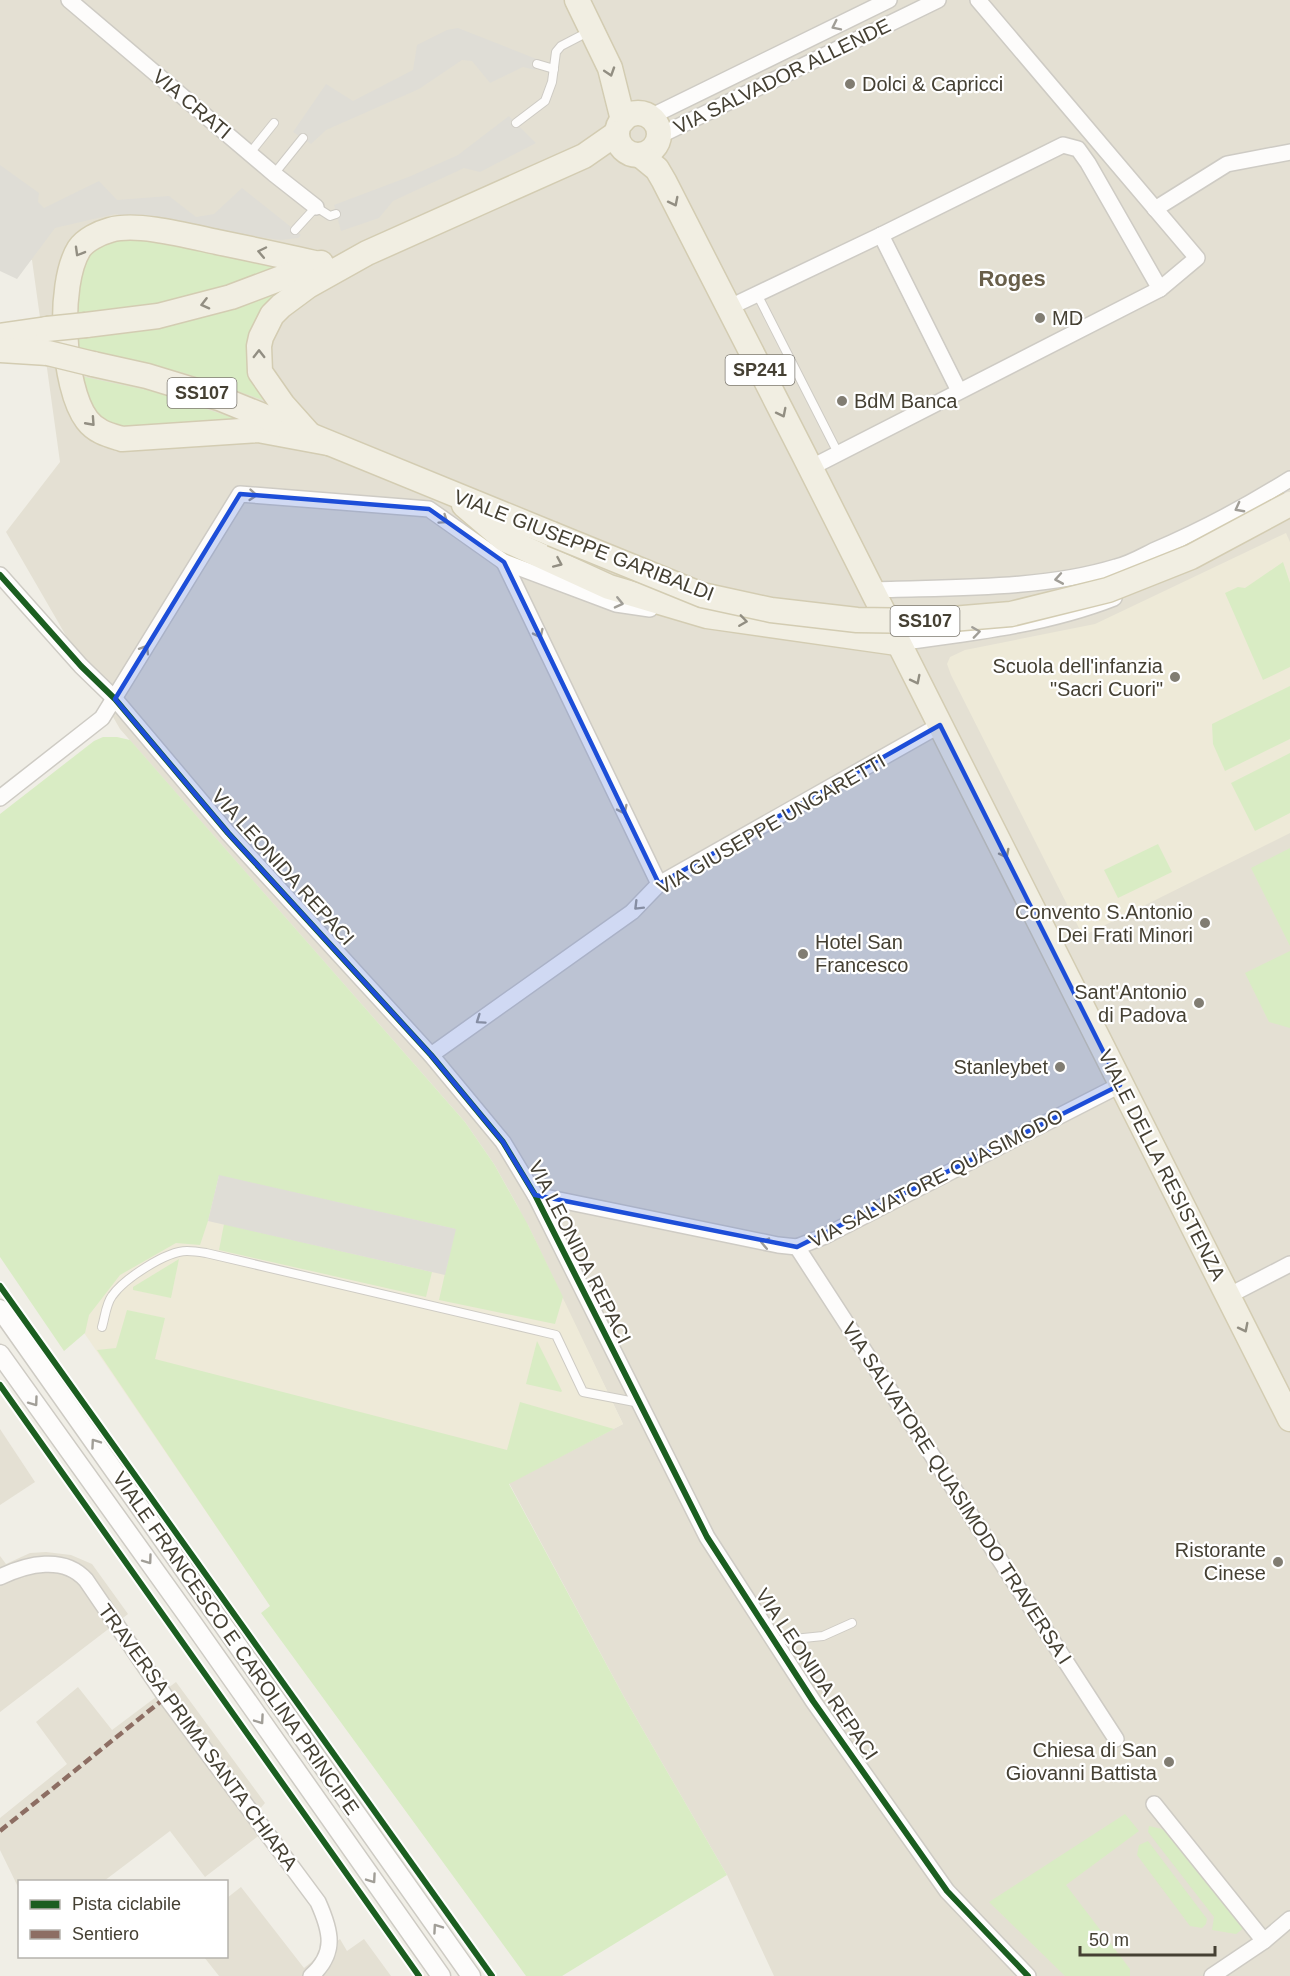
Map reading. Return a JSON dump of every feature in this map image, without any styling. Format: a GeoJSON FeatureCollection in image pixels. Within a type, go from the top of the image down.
{"type":"FeatureCollection","features":[{"type":"Feature","properties":{"kind":"main road"},"geometry":{"type":"LineString","coordinates":[[577,0],[610,68],[627,140]]}},
{"type":"Feature","properties":{"kind":"main road"},"geometry":{"type":"LineString","coordinates":[[318,438],[279,400],[260,372],[258,352],[261,337],[272,315],[281,306],[308,286],[367,253],[584,156],[627,140],[653,149],[654,126],[636,114],[627,140]]}},
{"type":"Feature","properties":{"kind":"main road","name":"SP241"},"geometry":{"type":"LineString","coordinates":[[627,140],[657,169],[872,590]]}},
{"type":"Feature","properties":{"kind":"main road"},"geometry":{"type":"LineString","coordinates":[[318,438],[258,430],[122,439],[101,432],[87,421],[70,376],[65,309],[69,273],[80,247],[88,240],[112,229],[130,227],[180,234],[319,264]]}},
{"type":"Feature","properties":{"kind":"main road"},"geometry":{"type":"LineString","coordinates":[[0,336],[158,316],[231,297],[319,264],[367,253]]}},
{"type":"Feature","properties":{"kind":"main road","name":"VIALE GIUSEPPE GARIBALDI"},"geometry":{"type":"LineString","coordinates":[[0,350],[48,353],[147,376],[219,398],[702,595],[771,610],[857,620],[928,621],[1011,614],[1108,590],[1191,557],[1290,504]]}},
{"type":"Feature","properties":{"kind":"main road"},"geometry":{"type":"LineString","coordinates":[[448,492],[504,539],[609,586],[707,616],[897,643]]}},
{"type":"Feature","properties":{"kind":"main road","name":"VIALE DELLA RESISTENZA"},"geometry":{"type":"LineString","coordinates":[[872,590],[1290,1419]]}},
{"type":"Feature","properties":{"kind":"street","name":"VIA SALVADOR ALLENDE"},"geometry":{"type":"LineString","coordinates":[[654,126],[889,0]]}},
{"type":"Feature","properties":{"kind":"street","name":"VIA SALVADOR ALLENDE"},"geometry":{"type":"LineString","coordinates":[[654,126],[938,0]]}},
{"type":"Feature","properties":{"kind":"street"},"geometry":{"type":"LineString","coordinates":[[810,468],[1160,289],[1197,258],[978,0]]}},
{"type":"Feature","properties":{"kind":"street","name":"VIA CRATI"},"geometry":{"type":"LineString","coordinates":[[72,1],[249,153],[316,207]]}},
{"type":"Feature","properties":{"kind":"street"},"geometry":{"type":"LineString","coordinates":[[728,308],[1063,145],[1078,149],[1088,163],[1160,289]]}},
{"type":"Feature","properties":{"kind":"street"},"geometry":{"type":"LineString","coordinates":[[1155,209],[1227,164],[1290,152]]}},
{"type":"Feature","properties":{"kind":"street"},"geometry":{"type":"LineString","coordinates":[[881,235],[958,391]]}},
{"type":"Feature","properties":{"kind":"street"},"geometry":{"type":"LineString","coordinates":[[872,590],[1052,580],[1116,567],[1175,542],[1290,479]]}},
{"type":"Feature","properties":{"kind":"street"},"geometry":{"type":"LineString","coordinates":[[0,798],[102,718],[240,494],[429,509],[504,562],[616,604],[707,616]]}},
{"type":"Feature","properties":{"kind":"street"},"geometry":{"type":"LineString","coordinates":[[897,643],[1013,627],[1093,606],[1189,569],[1290,514]]}},
{"type":"Feature","properties":{"kind":"street"},"geometry":{"type":"LineString","coordinates":[[504,562],[659,884]]}},
{"type":"Feature","properties":{"kind":"street","name":"VIA LEONIDA REPACI"},"geometry":{"type":"LineString","coordinates":[[0,575],[81,666],[115,699],[228,833],[431,1055],[503,1142],[535,1195],[707,1537],[813,1701],[947,1891],[1028,1976]]}},
{"type":"Feature","properties":{"kind":"street","name":"VIA GIUSEPPE UNGARETTI"},"geometry":{"type":"LineString","coordinates":[[431,1055],[632,912],[659,884],[940,725]]}},
{"type":"Feature","properties":{"kind":"street","name":"VIA SALVATORE QUASIMODO"},"geometry":{"type":"LineString","coordinates":[[535,1195],[797,1247],[825,1236],[1120,1084]]}},
{"type":"Feature","properties":{"kind":"street","name":"VIA SALVATORE QUASIMODO TRAVERSA I"},"geometry":{"type":"LineString","coordinates":[[797,1247],[1116,1739]]}},
{"type":"Feature","properties":{"kind":"street"},"geometry":{"type":"LineString","coordinates":[[1228,1296],[1290,1264]]}},
{"type":"Feature","properties":{"kind":"street","name":"VIALE FRANCESCO E CAROLINA PRINCIPE"},"geometry":{"type":"LineString","coordinates":[[0,1309],[471,1976]]}},
{"type":"Feature","properties":{"kind":"street","name":"VIALE FRANCESCO E CAROLINA PRINCIPE"},"geometry":{"type":"LineString","coordinates":[[0,1354],[441,1976]]}},
{"type":"Feature","properties":{"kind":"street","name":"TRAVERSA PRIMA SANTA CHIARA"},"geometry":{"type":"LineString","coordinates":[[0,1577],[27,1566],[45,1564],[78,1570],[86,1580],[165,1696],[318,1902],[327,1924],[329,1945],[324,1965],[311,1976]]}},
{"type":"Feature","properties":{"kind":"street"},"geometry":{"type":"LineString","coordinates":[[1154,1804],[1264,1941]]}},
{"type":"Feature","properties":{"kind":"street"},"geometry":{"type":"LineString","coordinates":[[1212,1976],[1264,1941],[1290,1919]]}},
{"type":"Feature","properties":{"kind":"lane"},"geometry":{"type":"LineString","coordinates":[[516,123],[545,101],[552,82],[556,52],[561,46],[592,30]]}},
{"type":"Feature","properties":{"kind":"lane"},"geometry":{"type":"LineString","coordinates":[[537,64],[554,69]]}},
{"type":"Feature","properties":{"kind":"lane"},"geometry":{"type":"LineString","coordinates":[[249,153],[274,123]]}},
{"type":"Feature","properties":{"kind":"lane"},"geometry":{"type":"LineString","coordinates":[[274,174],[303,138]]}},
{"type":"Feature","properties":{"kind":"lane"},"geometry":{"type":"LineString","coordinates":[[295,230],[316,207],[330,216],[336,214]]}},
{"type":"Feature","properties":{"kind":"lane"},"geometry":{"type":"LineString","coordinates":[[757,294],[838,453]]}},
{"type":"Feature","properties":{"kind":"lane"},"geometry":{"type":"LineString","coordinates":[[102,1327],[110,1299],[129,1278],[172,1254],[186,1251],[206,1253],[556,1335],[583,1392],[640,1403]]}},
{"type":"Feature","properties":{"kind":"lane"},"geometry":{"type":"LineString","coordinates":[[774,1641],[823,1636],[852,1623]]}},
{"type":"Feature","properties":{"kind":"highlighted area"},"geometry":{"type":"Polygon","coordinates":[[[240,494],[429,509],[504,562],[659,884],[940,725],[1120,1085],[797,1247],[535,1195],[503,1142],[431,1055],[228,833],[115,699],[240,494]]]}},
{"type":"Feature","properties":{"kind":"shaded area"},"geometry":{"type":"Polygon","coordinates":[[[0,0],[1290,0],[1290,1976],[774,1976],[727,1875],[624,1697],[509,1483],[623,1424],[517,1205],[494,1164],[465,1122],[120,729],[6,532],[60,462],[32,260],[0,253],[0,0]]]}},
{"type":"Feature","properties":{"kind":"shaded area"},"geometry":{"type":"Polygon","coordinates":[[[458,28],[539,60],[535,70],[523,67],[490,83],[472,61],[462,60],[419,89],[326,130],[311,144],[293,132],[326,84],[353,101],[413,70],[417,45],[447,30],[458,28]]]}},
{"type":"Feature","properties":{"kind":"shaded area"},"geometry":{"type":"Polygon","coordinates":[[[509,116],[536,143],[480,172],[464,168],[393,201],[379,218],[341,231],[334,205],[411,176],[458,155],[509,116]]]}},
{"type":"Feature","properties":{"kind":"shaded area"},"geometry":{"type":"Polygon","coordinates":[[[0,165],[39,193],[38,202],[44,208],[99,181],[117,200],[169,196],[196,217],[214,214],[242,188],[301,235],[298,238],[281,240],[115,214],[55,228],[17,279],[0,271],[0,165]]]}},
{"type":"Feature","properties":{"kind":"shaded area"},"geometry":{"type":"Polygon","coordinates":[[[1286,533],[1290,542],[1290,833],[1083,936],[951,675],[947,664],[950,657],[965,650],[1095,624],[1286,533]]]}},
{"type":"Feature","properties":{"kind":"shaded area"},"geometry":{"type":"Polygon","coordinates":[[[219,1175],[456,1229],[445,1275],[208,1221],[219,1175]]]}},
{"type":"Feature","properties":{"kind":"shaded area"},"geometry":{"type":"Polygon","coordinates":[[[145,1184],[528,1225],[623,1424],[271,1607],[59,1296],[145,1184]]]}},
{"type":"Feature","properties":{"kind":"shaded area"},"geometry":{"type":"Polygon","coordinates":[[[0,1429],[35,1482],[0,1505],[0,1429]]]}},
{"type":"Feature","properties":{"kind":"shaded area"},"geometry":{"type":"Polygon","coordinates":[[[30,1553],[71,1555],[92,1564],[128,1614],[0,1712],[0,1556],[6,1564],[30,1553]]]}},
{"type":"Feature","properties":{"kind":"shaded area"},"geometry":{"type":"Polygon","coordinates":[[[176,1682],[265,1803],[258,1811],[270,1827],[205,1877],[170,1831],[105,1880],[18,1880],[18,1887],[0,1850],[0,1818],[67,1764],[36,1722],[78,1687],[112,1730],[176,1682]]]}},
{"type":"Feature","properties":{"kind":"shaded area"},"geometry":{"type":"Polygon","coordinates":[[[241,1887],[304,1968],[340,1939],[347,1951],[364,1939],[391,1976],[219,1976],[205,1958],[228,1958],[228,1897],[241,1887]]]}},
{"type":"Feature","properties":{"kind":"green space"},"geometry":{"type":"Polygon","coordinates":[[[127,235],[272,263],[272,277],[203,296],[75,317],[82,259],[102,243],[127,235]]]}},
{"type":"Feature","properties":{"kind":"green space"},"geometry":{"type":"Polygon","coordinates":[[[280,293],[271,307],[263,400],[184,373],[120,357],[47,343],[47,339],[178,323],[280,293]]]}},
{"type":"Feature","properties":{"kind":"green space"},"geometry":{"type":"Polygon","coordinates":[[[80,376],[156,392],[245,422],[113,431],[92,413],[80,376]]]}},
{"type":"Feature","properties":{"kind":"green space"},"geometry":{"type":"Polygon","coordinates":[[[1283,562],[1290,583],[1290,667],[1263,680],[1225,593],[1238,587],[1245,588],[1283,562]]]}},
{"type":"Feature","properties":{"kind":"green space"},"geometry":{"type":"Polygon","coordinates":[[[1290,686],[1290,739],[1225,771],[1213,744],[1212,724],[1290,686]]]}},
{"type":"Feature","properties":{"kind":"green space"},"geometry":{"type":"Polygon","coordinates":[[[103,737],[130,740],[465,1122],[494,1164],[528,1225],[563,1297],[555,1324],[439,1300],[455,1229],[219,1176],[200,1245],[176,1243],[120,1275],[89,1315],[85,1333],[64,1351],[0,1257],[0,814],[94,741],[103,737]]]}},
{"type":"Feature","properties":{"kind":"green space"},"geometry":{"type":"Polygon","coordinates":[[[1290,753],[1290,813],[1255,831],[1231,783],[1290,753]]]}},
{"type":"Feature","properties":{"kind":"green space"},"geometry":{"type":"Polygon","coordinates":[[[1158,844],[1172,872],[1118,898],[1104,870],[1158,844]]]}},
{"type":"Feature","properties":{"kind":"green space"},"geometry":{"type":"Polygon","coordinates":[[[1290,848],[1290,946],[1251,868],[1290,848]]]}},
{"type":"Feature","properties":{"kind":"green space"},"geometry":{"type":"Polygon","coordinates":[[[1290,951],[1290,1028],[1269,1022],[1245,973],[1290,951]]]}},
{"type":"Feature","properties":{"kind":"green space"},"geometry":{"type":"Polygon","coordinates":[[[224,1224],[432,1272],[426,1297],[219,1250],[224,1224]]]}},
{"type":"Feature","properties":{"kind":"green space"},"geometry":{"type":"Polygon","coordinates":[[[179,1259],[171,1298],[133,1290],[133,1287],[179,1259]]]}},
{"type":"Feature","properties":{"kind":"green space"},"geometry":{"type":"Polygon","coordinates":[[[127,1310],[165,1318],[155,1359],[507,1450],[520,1402],[614,1429],[509,1484],[624,1697],[727,1875],[562,1976],[526,1976],[261,1613],[270,1606],[97,1350],[116,1348],[127,1310]]]}},
{"type":"Feature","properties":{"kind":"green space"},"geometry":{"type":"Polygon","coordinates":[[[537,1341],[562,1391],[561,1392],[526,1384],[537,1341]]]}},
{"type":"Feature","properties":{"kind":"green space"},"geometry":{"type":"Polygon","coordinates":[[[1125,1814],[1139,1831],[1066,1885],[1130,1969],[1130,1976],[1065,1976],[989,1902],[1125,1814]]]}},
{"type":"Feature","properties":{"kind":"green space"},"geometry":{"type":"Polygon","coordinates":[[[1149,1826],[1166,1830],[1244,1928],[1236,1934],[1212,1930],[1214,1917],[1148,1832],[1149,1826]]]}},
{"type":"Feature","properties":{"kind":"green space"},"geometry":{"type":"Polygon","coordinates":[[[1148,1841],[1207,1919],[1202,1928],[1190,1926],[1137,1855],[1139,1845],[1148,1841]]]}},
{"type":"Feature","properties":{"kind":"marked path"},"geometry":{"type":"LineString","coordinates":[[0,1831],[160,1702]]}},
{"type":"Feature","properties":{"kind":"cycle path"},"geometry":{"type":"LineString","coordinates":[[0,575],[81,666],[115,699],[228,833],[431,1055],[503,1142],[535,1195],[707,1537],[813,1701],[947,1891],[1028,1976]]}},
{"type":"Feature","properties":{"kind":"cycle path"},"geometry":{"type":"LineString","coordinates":[[0,1286],[492,1976]]}},
{"type":"Feature","properties":{"kind":"cycle path"},"geometry":{"type":"LineString","coordinates":[[0,1385],[419,1976]]}},
{"type":"Feature","properties":{"kind":"place","name":"Dolci & Capricci"},"geometry":{"type":"Point","coordinates":[850,84]}},
{"type":"Feature","properties":{"kind":"place","name":"MD"},"geometry":{"type":"Point","coordinates":[1040,318]}},
{"type":"Feature","properties":{"kind":"place","name":"BdM Banca"},"geometry":{"type":"Point","coordinates":[842,401]}},
{"type":"Feature","properties":{"kind":"place","name":"Scuola dell'infanzia \"Sacri Cuori\""},"geometry":{"type":"Point","coordinates":[1175,677]}},
{"type":"Feature","properties":{"kind":"place","name":"Convento S.Antonio Dei Frati Minori"},"geometry":{"type":"Point","coordinates":[1205,923]}},
{"type":"Feature","properties":{"kind":"place","name":"Hotel San Francesco"},"geometry":{"type":"Point","coordinates":[803,954]}},
{"type":"Feature","properties":{"kind":"place","name":"Sant'Antonio di Padova"},"geometry":{"type":"Point","coordinates":[1199,1003]}},
{"type":"Feature","properties":{"kind":"place","name":"Stanleybet"},"geometry":{"type":"Point","coordinates":[1060,1067]}},
{"type":"Feature","properties":{"kind":"place","name":"Ristorante Cinese"},"geometry":{"type":"Point","coordinates":[1278,1562]}},
{"type":"Feature","properties":{"kind":"place","name":"Chiesa di San Giovanni Battista"},"geometry":{"type":"Point","coordinates":[1169,1762]}},
{"type":"Feature","properties":{"kind":"district","name":"Roges"},"geometry":{"type":"Point","coordinates":[1012,278]}}]}
